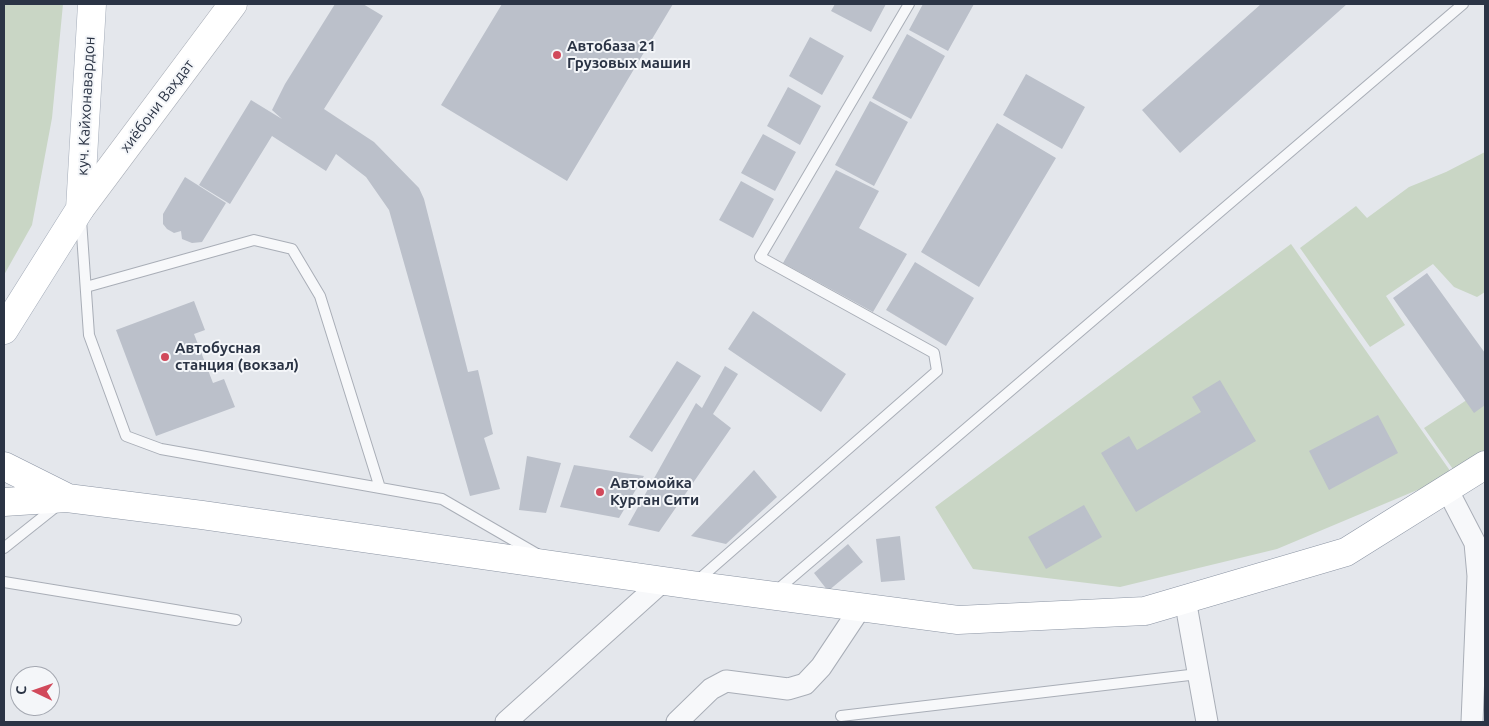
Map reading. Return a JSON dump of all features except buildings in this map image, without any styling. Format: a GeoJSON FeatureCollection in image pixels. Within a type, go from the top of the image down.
{"type":"FeatureCollection","features":[{"type":"Feature","properties":{"kind":"main road","name":"куч. Кайхонавардон"},"geometry":{"type":"LineString","coordinates":[[80,209],[92,4]]}},
{"type":"Feature","properties":{"kind":"main road","name":"хиёбони Ваҳдат"},"geometry":{"type":"LineString","coordinates":[[4,330],[80,209],[233,4]]}},
{"type":"Feature","properties":{"kind":"main road"},"geometry":{"type":"LineString","coordinates":[[4,502],[67,498],[202,515],[771,596],[958,620],[1145,611],[1346,552],[1485,465]]}},
{"type":"Feature","properties":{"kind":"main road"},"geometry":{"type":"LineString","coordinates":[[4,466],[67,498]]}},
{"type":"Feature","properties":{"kind":"street"},"geometry":{"type":"LineString","coordinates":[[1446,489],[1475,543],[1478,576],[1472,722]]}},
{"type":"Feature","properties":{"kind":"street"},"geometry":{"type":"LineString","coordinates":[[506,722],[663,581]]}},
{"type":"Feature","properties":{"kind":"street"},"geometry":{"type":"LineString","coordinates":[[1185,599],[1207,722]]}},
{"type":"Feature","properties":{"kind":"street"},"geometry":{"type":"LineString","coordinates":[[677,722],[711,689],[726,681],[788,689],[805,684],[821,667],[861,607]]}},
{"type":"Feature","properties":{"kind":"lane"},"geometry":{"type":"LineString","coordinates":[[692,585],[937,370],[934,353],[760,257],[909,4]]}},
{"type":"Feature","properties":{"kind":"lane"},"geometry":{"type":"LineString","coordinates":[[771,596],[1462,4]]}},
{"type":"Feature","properties":{"kind":"lane"},"geometry":{"type":"LineString","coordinates":[[80,209],[89,335],[126,436],[162,449],[442,499],[558,566]]}},
{"type":"Feature","properties":{"kind":"lane"},"geometry":{"type":"LineString","coordinates":[[86,287],[254,240],[292,249],[320,296],[380,488]]}},
{"type":"Feature","properties":{"kind":"lane"},"geometry":{"type":"LineString","coordinates":[[4,548],[67,498]]}},
{"type":"Feature","properties":{"kind":"lane"},"geometry":{"type":"LineString","coordinates":[[4,582],[236,620]]}},
{"type":"Feature","properties":{"kind":"lane"},"geometry":{"type":"LineString","coordinates":[[841,716],[1198,674]]}},
{"type":"Feature","properties":{"kind":"green space"},"geometry":{"type":"Polygon","coordinates":[[[4,4],[63,4],[52,118],[32,225],[4,275],[4,4]]]}},
{"type":"Feature","properties":{"kind":"green space"},"geometry":{"type":"Polygon","coordinates":[[[1485,152],[1485,292],[1477,297],[1454,287],[1433,264],[1386,296],[1405,325],[1370,347],[1300,248],[1356,206],[1367,218],[1409,187],[1446,172],[1485,152]]]}},
{"type":"Feature","properties":{"kind":"green space"},"geometry":{"type":"Polygon","coordinates":[[[1291,244],[1453,475],[1277,549],[1120,587],[973,569],[935,507],[1291,244]]]}},
{"type":"Feature","properties":{"kind":"green space"},"geometry":{"type":"Polygon","coordinates":[[[1485,388],[1485,451],[1455,472],[1424,428],[1485,388]]]}},
{"type":"Feature","properties":{"kind":"place","name":"Автобаза 21 Грузовых машин"},"geometry":{"type":"Point","coordinates":[557,55]}},
{"type":"Feature","properties":{"kind":"place","name":"Автобусная станция (вокзал)"},"geometry":{"type":"Point","coordinates":[165,357]}},
{"type":"Feature","properties":{"kind":"place","name":"Автомойка Курган Сити"},"geometry":{"type":"Point","coordinates":[600,492]}}]}
